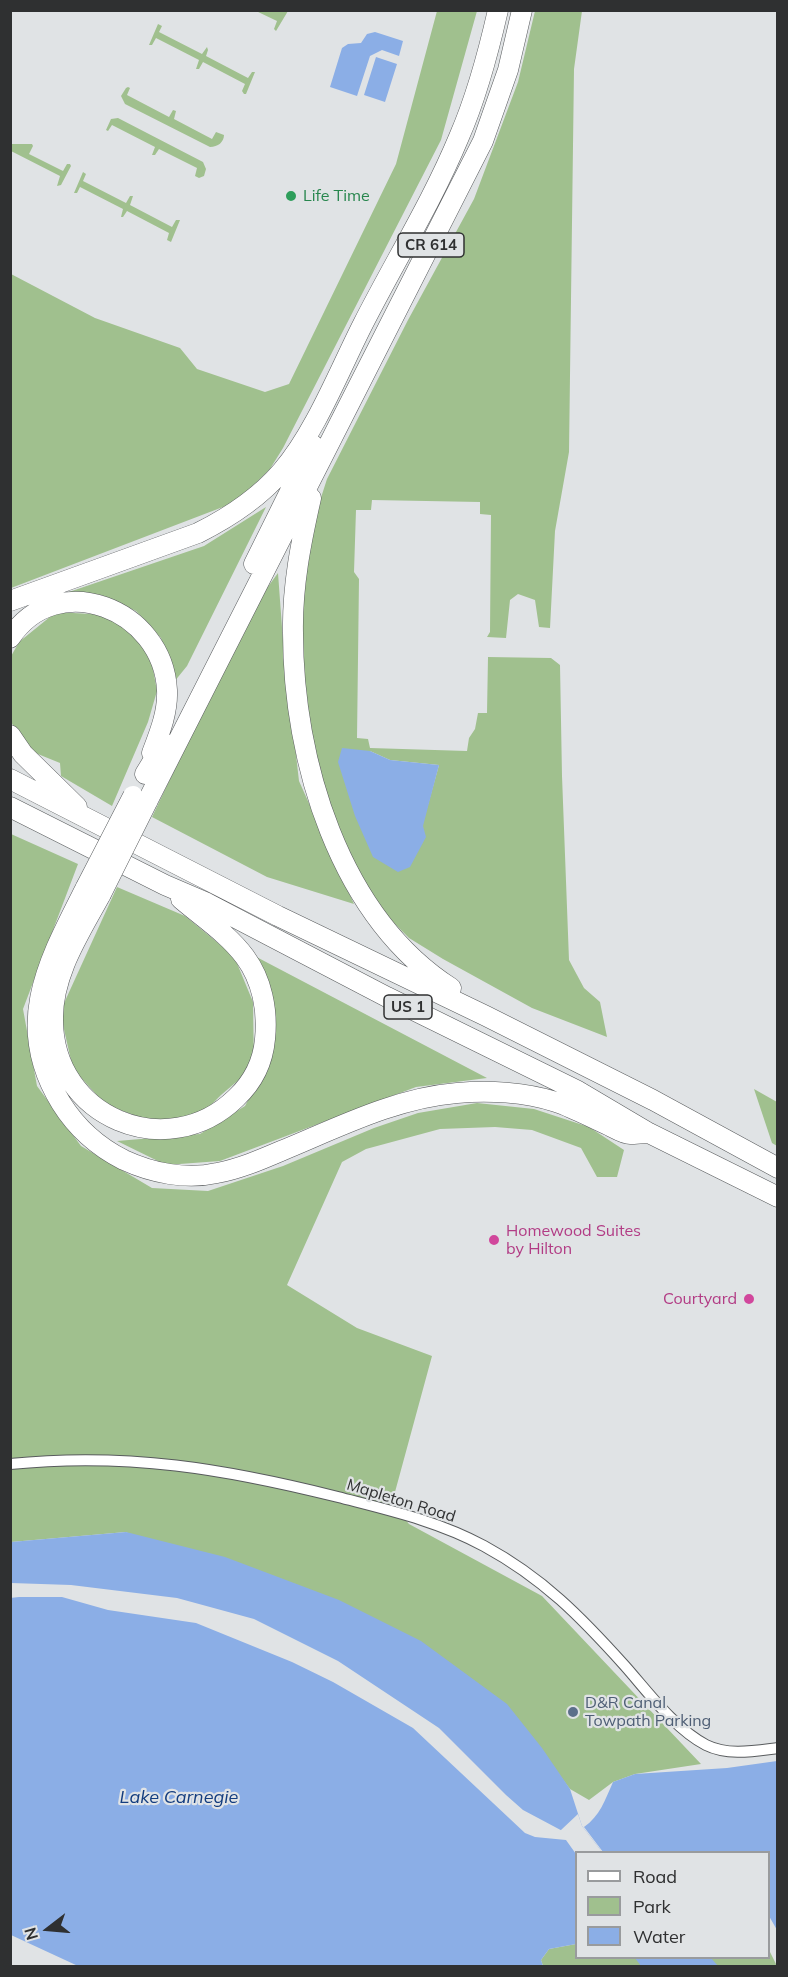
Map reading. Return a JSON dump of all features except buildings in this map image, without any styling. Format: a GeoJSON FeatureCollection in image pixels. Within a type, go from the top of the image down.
{"type":"FeatureCollection","features":[{"type":"Feature","properties":{"kind":"highway","name":"CR 614"},"geometry":{"type":"LineString","coordinates":[[408,243],[459,137],[484,69],[498,10]]}},
{"type":"Feature","properties":{"kind":"highway","name":"CR 614"},"geometry":{"type":"LineString","coordinates":[[316,471],[483,141],[508,70],[522,10]]}},
{"type":"Feature","properties":{"kind":"highway"},"geometry":{"type":"LineString","coordinates":[[10,601],[198,533],[222,521],[260,494],[282,471],[304,439],[389,272],[408,243]]}},
{"type":"Feature","properties":{"kind":"highway"},"geometry":{"type":"LineString","coordinates":[[145,774],[189,693],[391,290],[408,243]]}},
{"type":"Feature","properties":{"kind":"highway"},"geometry":{"type":"LineString","coordinates":[[165,885],[233,943],[246,958],[262,994],[267,1027],[255,1076],[245,1090],[213,1116],[193,1125],[159,1130],[128,1125],[109,1117],[92,1106],[75,1089],[62,1068],[55,1046],[52,1019],[57,989],[68,953],[94,890],[140,799],[316,471]]}},
{"type":"Feature","properties":{"kind":"highway"},"geometry":{"type":"LineString","coordinates":[[316,471],[298,560],[292,632],[297,705],[322,810],[349,871],[370,909],[416,962],[473,1002],[486,1016]]}},
{"type":"Feature","properties":{"kind":"highway"},"geometry":{"type":"LineString","coordinates":[[10,638],[29,617],[52,606],[79,602],[104,606],[116,611],[140,627],[148,636],[161,662],[167,689],[163,721],[145,774],[140,799]]}},
{"type":"Feature","properties":{"kind":"highway"},"geometry":{"type":"LineString","coordinates":[[10,735],[23,754],[90,819]]}},
{"type":"Feature","properties":{"kind":"highway","name":"US 1"},"geometry":{"type":"LineString","coordinates":[[10,780],[278,916],[486,1016],[653,1100],[777,1168]]}},
{"type":"Feature","properties":{"kind":"highway","name":"US 1"},"geometry":{"type":"LineString","coordinates":[[10,807],[165,885],[207,903],[387,997],[578,1091],[649,1133],[777,1197]]}},
{"type":"Feature","properties":{"kind":"highway"},"geometry":{"type":"LineString","coordinates":[[94,890],[61,936],[41,988],[36,1018],[39,1050],[47,1076],[71,1118],[91,1138],[111,1153],[141,1167],[178,1175],[215,1174],[253,1163],[399,1104],[455,1093],[484,1092],[555,1101],[628,1134],[649,1133]]}},
{"type":"Feature","properties":{"kind":"street","name":"Mapleton Road"},"geometry":{"type":"LineString","coordinates":[[10,1464],[146,1461],[184,1465],[265,1479],[426,1521],[483,1546],[514,1564],[558,1596],[674,1719],[706,1745],[721,1750],[739,1751],[777,1748]]}},
{"type":"Feature","properties":{"kind":"green space"},"geometry":{"type":"Polygon","coordinates":[[[288,10],[276,31],[274,29],[277,21],[256,11],[288,10]]]}},
{"type":"Feature","properties":{"kind":"green space"},"geometry":{"type":"Polygon","coordinates":[[[437,11],[477,11],[441,140],[283,448],[270,469],[236,502],[11,588],[11,274],[95,318],[180,348],[197,369],[265,392],[289,384],[396,164],[437,11]]]}},
{"type":"Feature","properties":{"kind":"green space"},"geometry":{"type":"Polygon","coordinates":[[[535,11],[582,11],[574,69],[569,452],[555,531],[550,628],[539,627],[535,600],[518,594],[510,600],[506,638],[487,637],[490,632],[491,515],[480,514],[480,502],[372,500],[371,510],[356,510],[354,572],[359,579],[357,738],[368,739],[370,748],[467,751],[478,713],[487,713],[488,657],[551,658],[560,665],[569,960],[584,988],[600,1002],[607,1037],[532,1008],[443,959],[409,938],[381,910],[357,872],[330,804],[314,748],[302,665],[301,605],[307,541],[327,479],[408,320],[474,199],[518,82],[535,11]],[[370,751],[422,826],[439,765],[390,760],[370,751]]]}},
{"type":"Feature","properties":{"kind":"green space"},"geometry":{"type":"Polygon","coordinates":[[[158,24],[162,26],[159,32],[202,54],[207,47],[206,56],[248,78],[252,72],[255,72],[246,94],[242,91],[245,84],[203,62],[199,69],[196,69],[199,60],[156,38],[152,45],[149,45],[158,24]]]}},
{"type":"Feature","properties":{"kind":"green space"},"geometry":{"type":"Polygon","coordinates":[[[128,87],[130,88],[127,95],[169,117],[173,110],[176,111],[174,119],[212,139],[216,132],[224,135],[222,142],[210,147],[125,104],[121,96],[128,87]]]}},
{"type":"Feature","properties":{"kind":"green space"},"geometry":{"type":"Polygon","coordinates":[[[118,118],[203,162],[206,169],[204,176],[199,178],[195,176],[197,168],[159,149],[155,155],[152,155],[155,147],[112,125],[108,131],[106,130],[111,119],[118,118]]]}},
{"type":"Feature","properties":{"kind":"green space"},"geometry":{"type":"Polygon","coordinates":[[[10,144],[32,144],[29,154],[63,171],[67,164],[70,164],[61,185],[57,186],[60,176],[11,151],[10,144]]]}},
{"type":"Feature","properties":{"kind":"green space"},"geometry":{"type":"Polygon","coordinates":[[[83,172],[86,174],[83,181],[126,203],[130,196],[133,196],[130,205],[172,227],[176,220],[180,220],[171,242],[167,240],[169,233],[127,211],[121,217],[123,209],[80,187],[77,193],[74,193],[83,172]]]}},
{"type":"Feature","properties":{"kind":"green space"},"geometry":{"type":"Polygon","coordinates":[[[266,507],[187,666],[174,682],[161,638],[136,611],[101,595],[66,593],[204,546],[266,507]]]}},
{"type":"Feature","properties":{"kind":"green space"},"geometry":{"type":"Polygon","coordinates":[[[278,573],[283,641],[299,781],[354,904],[267,877],[152,817],[250,611],[278,573]]]}},
{"type":"Feature","properties":{"kind":"green space"},"geometry":{"type":"Polygon","coordinates":[[[56,612],[108,615],[131,631],[151,658],[157,691],[148,722],[112,806],[61,776],[60,763],[28,750],[11,722],[10,658],[19,642],[56,612]]]}},
{"type":"Feature","properties":{"kind":"green space"},"geometry":{"type":"Polygon","coordinates":[[[11,834],[78,864],[23,1009],[37,1086],[81,1146],[152,1188],[208,1191],[283,1166],[374,1128],[418,1113],[477,1103],[534,1109],[589,1127],[624,1150],[617,1177],[597,1177],[581,1148],[532,1130],[495,1127],[440,1129],[366,1149],[342,1162],[287,1285],[357,1328],[432,1356],[392,1503],[409,1524],[542,1596],[701,1764],[635,1774],[613,1782],[589,1800],[570,1789],[556,1771],[126,1532],[11,1542],[11,834]]]}},
{"type":"Feature","properties":{"kind":"green space"},"geometry":{"type":"Polygon","coordinates":[[[117,887],[185,916],[234,956],[253,1002],[254,1067],[203,1113],[156,1123],[106,1105],[73,1069],[60,1012],[117,887]]]}},
{"type":"Feature","properties":{"kind":"green space"},"geometry":{"type":"Polygon","coordinates":[[[247,952],[487,1078],[416,1087],[220,1161],[166,1165],[117,1141],[200,1134],[245,1106],[272,1055],[275,1009],[247,952]]]}},
{"type":"Feature","properties":{"kind":"green space"},"geometry":{"type":"Polygon","coordinates":[[[754,1089],[777,1102],[777,1146],[772,1143],[754,1089]]]}},
{"type":"Feature","properties":{"kind":"green space"},"geometry":{"type":"Polygon","coordinates":[[[575,1944],[575,1959],[770,1959],[770,1952],[777,1966],[543,1966],[541,1960],[549,1949],[575,1944]]]}},
{"type":"Feature","properties":{"kind":"water"},"geometry":{"type":"Polygon","coordinates":[[[375,32],[403,41],[399,56],[382,50],[370,56],[357,96],[330,87],[342,48],[348,44],[361,43],[367,34],[375,32]]]}},
{"type":"Feature","properties":{"kind":"water"},"geometry":{"type":"Polygon","coordinates":[[[376,57],[397,64],[385,102],[364,95],[376,57]]]}},
{"type":"Feature","properties":{"kind":"water"},"geometry":{"type":"Polygon","coordinates":[[[342,748],[370,751],[390,760],[439,765],[423,826],[426,837],[410,867],[398,872],[373,857],[355,816],[338,762],[342,748]]]}},
{"type":"Feature","properties":{"kind":"water"},"geometry":{"type":"Polygon","coordinates":[[[126,1532],[225,1557],[339,1600],[421,1641],[507,1704],[542,1748],[570,1789],[582,1826],[601,1851],[523,1810],[439,1728],[338,1661],[254,1619],[177,1598],[71,1585],[11,1583],[11,1542],[126,1532]]]}},
{"type":"Feature","properties":{"kind":"water","name":"Lake Carnegie"},"geometry":{"type":"Polygon","coordinates":[[[62,1597],[108,1610],[196,1623],[292,1662],[333,1682],[413,1728],[525,1833],[535,1837],[566,1840],[575,1853],[575,1944],[549,1949],[541,1960],[543,1966],[78,1966],[11,1935],[10,1598],[62,1597]]]}},
{"type":"Feature","properties":{"kind":"water"},"geometry":{"type":"Polygon","coordinates":[[[777,1761],[777,1930],[770,1918],[770,1851],[602,1851],[584,1827],[598,1813],[613,1782],[635,1774],[727,1768],[777,1761]]]}},
{"type":"Feature","properties":{"kind":"water"},"geometry":{"type":"Polygon","coordinates":[[[636,1959],[712,1959],[718,1966],[641,1966],[636,1959]]]}},
{"type":"Feature","properties":{"kind":"pier"},"geometry":{"type":"Polygon","coordinates":[[[578,1814],[582,1826],[601,1851],[576,1851],[561,1836],[568,1837],[560,1833],[578,1814]]]}},
{"type":"Feature","properties":{"kind":"place","name":"Life Time"},"geometry":{"type":"Point","coordinates":[291,196]}},
{"type":"Feature","properties":{"kind":"place","name":"Homewood Suites by Hilton"},"geometry":{"type":"Point","coordinates":[494,1240]}},
{"type":"Feature","properties":{"kind":"place","name":"Courtyard"},"geometry":{"type":"Point","coordinates":[749,1299]}},
{"type":"Feature","properties":{"kind":"place","name":"D&R Canal Towpath Parking"},"geometry":{"type":"Point","coordinates":[573,1712]}}]}
